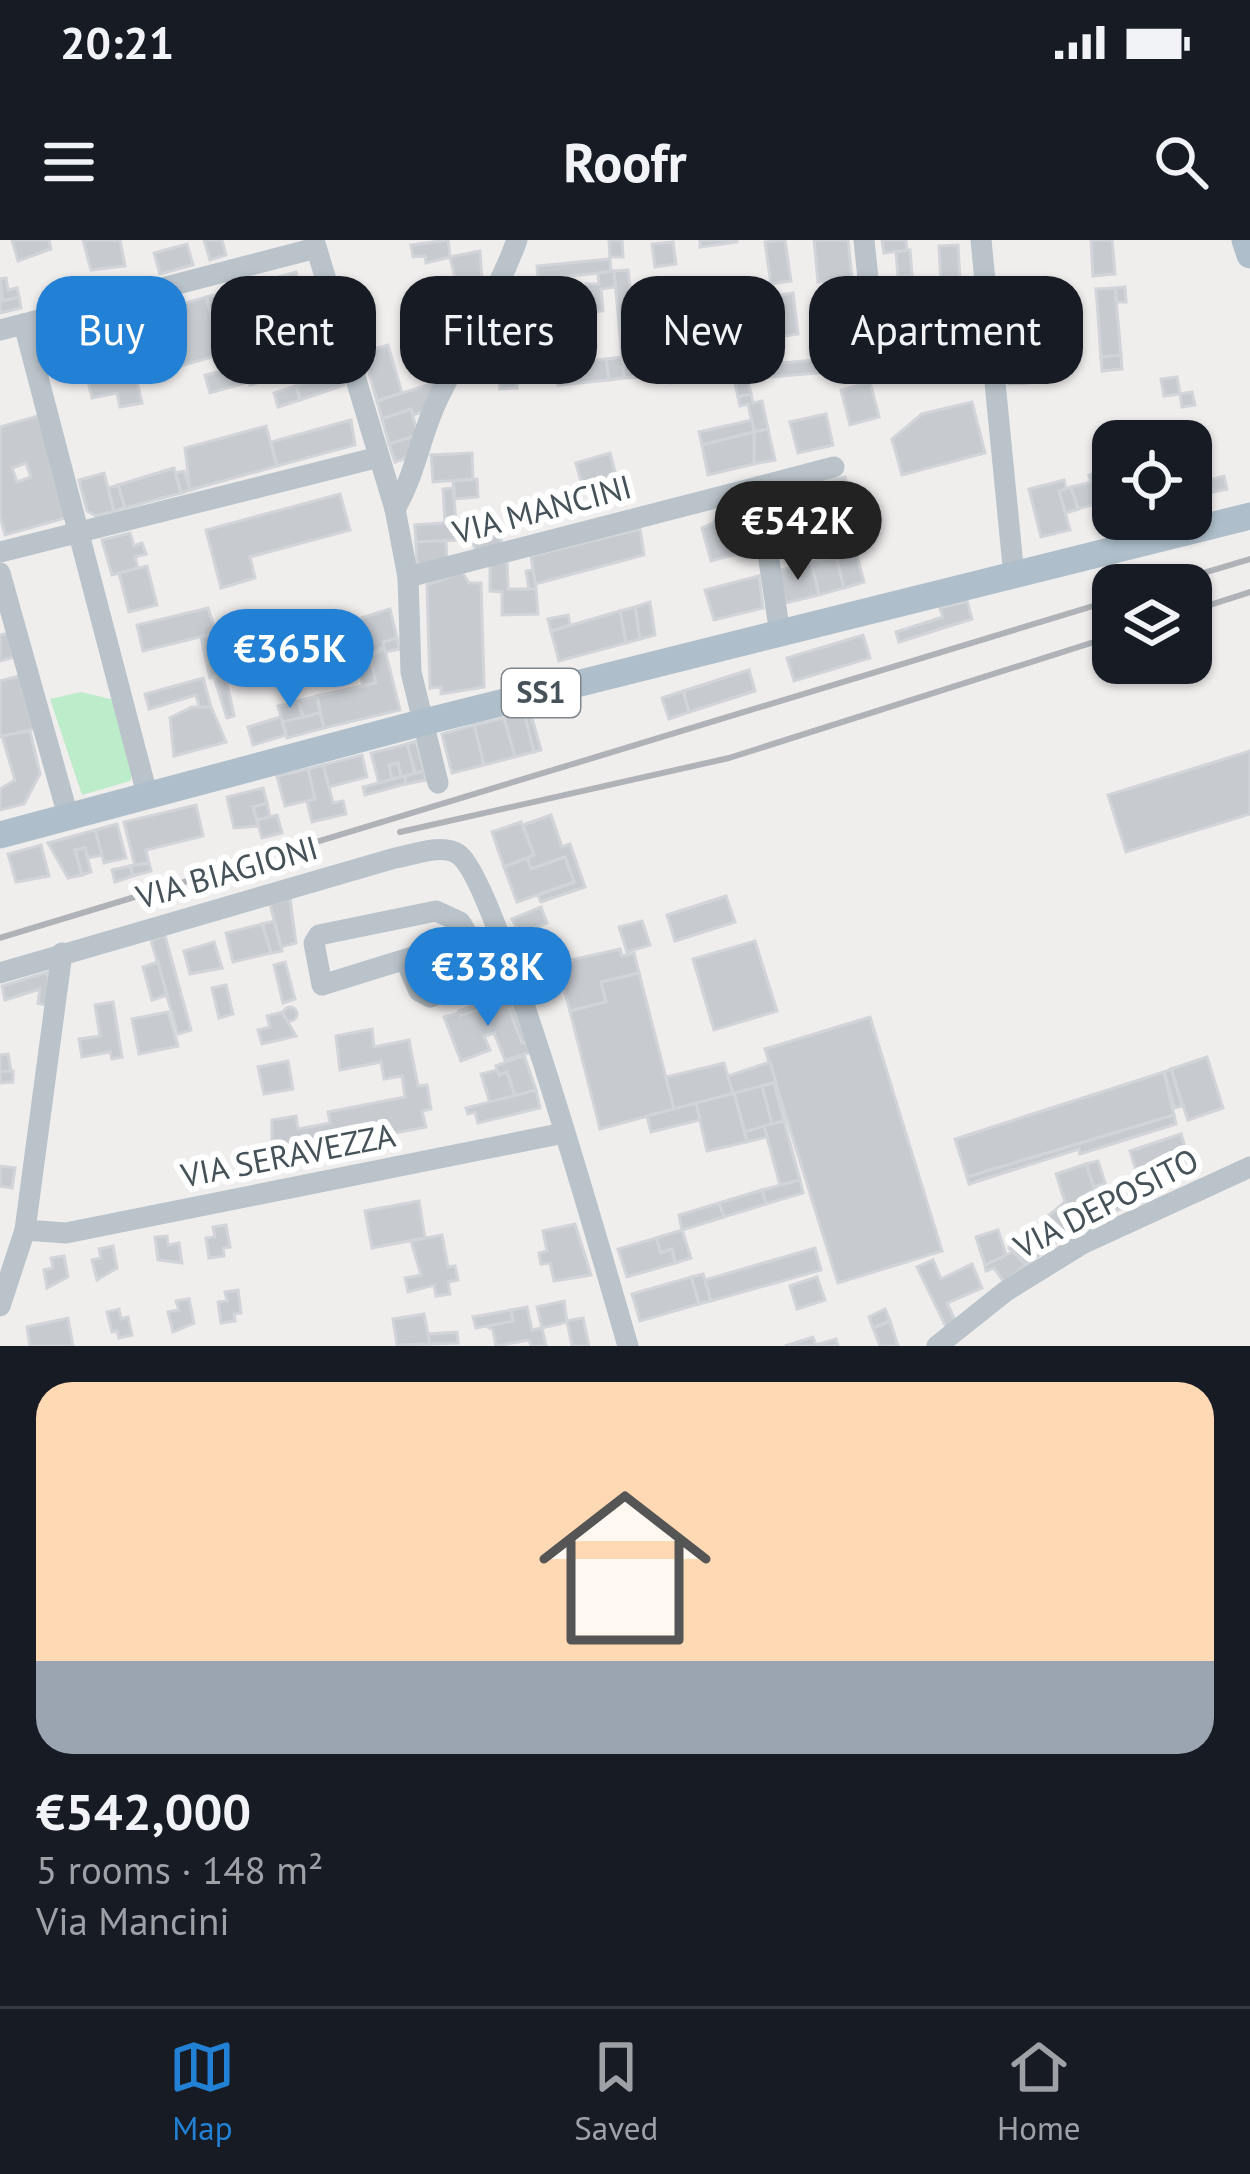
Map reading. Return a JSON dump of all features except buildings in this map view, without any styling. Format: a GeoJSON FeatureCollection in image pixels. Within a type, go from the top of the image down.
{"type":"FeatureCollection","features":[{"type":"Feature","properties":{"kind":"main road"},"geometry":{"type":"LineString","coordinates":[[1245,240],[1250,255]]}},
{"type":"Feature","properties":{"kind":"main road","name":"SS1"},"geometry":{"type":"LineString","coordinates":[[0,835],[420,723],[1250,515]]}},
{"type":"Feature","properties":{"kind":"street"},"geometry":{"type":"LineString","coordinates":[[395,509],[411,482],[433,410],[501,283],[517,240]]}},
{"type":"Feature","properties":{"kind":"street"},"geometry":{"type":"LineString","coordinates":[[864,240],[868,276]]}},
{"type":"Feature","properties":{"kind":"street"},"geometry":{"type":"LineString","coordinates":[[981,240],[1014,576]]}},
{"type":"Feature","properties":{"kind":"street"},"geometry":{"type":"LineString","coordinates":[[0,330],[315,244],[395,509],[408,577],[411,672],[438,783]]}},
{"type":"Feature","properties":{"kind":"street"},"geometry":{"type":"LineString","coordinates":[[24,324],[83,533],[147,794]]}},
{"type":"Feature","properties":{"kind":"street"},"geometry":{"type":"LineString","coordinates":[[0,552],[379,457]]}},
{"type":"Feature","properties":{"kind":"street","name":"VIA MANCINI"},"geometry":{"type":"LineString","coordinates":[[408,577],[834,467]]}},
{"type":"Feature","properties":{"kind":"street"},"geometry":{"type":"LineString","coordinates":[[758,487],[780,634]]}},
{"type":"Feature","properties":{"kind":"street"},"geometry":{"type":"LineString","coordinates":[[0,573],[68,816]]}},
{"type":"Feature","properties":{"kind":"street","name":"VIA BIAGIONI"},"geometry":{"type":"LineString","coordinates":[[0,973],[395,858],[442,849],[458,854],[469,867],[511,968]]}},
{"type":"Feature","properties":{"kind":"street"},"geometry":{"type":"LineString","coordinates":[[436,911],[460,922],[466,932],[460,943],[406,962],[322,985],[314,938],[436,911]]}},
{"type":"Feature","properties":{"kind":"street"},"geometry":{"type":"LineString","coordinates":[[0,1306],[25,1231],[62,953]]}},
{"type":"Feature","properties":{"kind":"street"},"geometry":{"type":"LineString","coordinates":[[406,962],[419,991],[430,997],[511,968],[628,1346]]}},
{"type":"Feature","properties":{"kind":"street","name":"VIA SERAVEZZA"},"geometry":{"type":"LineString","coordinates":[[25,1231],[66,1233],[564,1133]]}},
{"type":"Feature","properties":{"kind":"street","name":"VIA DEPOSITO"},"geometry":{"type":"LineString","coordinates":[[937,1346],[1006,1291],[1082,1244],[1250,1167]]}},
{"type":"Feature","properties":{"kind":"green space"},"geometry":{"type":"Polygon","coordinates":[[[81,692],[115,700],[133,773],[130,781],[82,795],[50,699],[81,692]]]}},
{"type":"Feature","properties":{"kind":"railway"},"geometry":{"type":"LineString","coordinates":[[1212,570],[1250,559]]}},
{"type":"Feature","properties":{"kind":"railway"},"geometry":{"type":"LineString","coordinates":[[1212,604],[1250,592]]}},
{"type":"Feature","properties":{"kind":"railway"},"geometry":{"type":"LineString","coordinates":[[0,938],[1092,606]]}},
{"type":"Feature","properties":{"kind":"railway"},"geometry":{"type":"LineString","coordinates":[[400,832],[729,758],[1092,643]]}}]}
